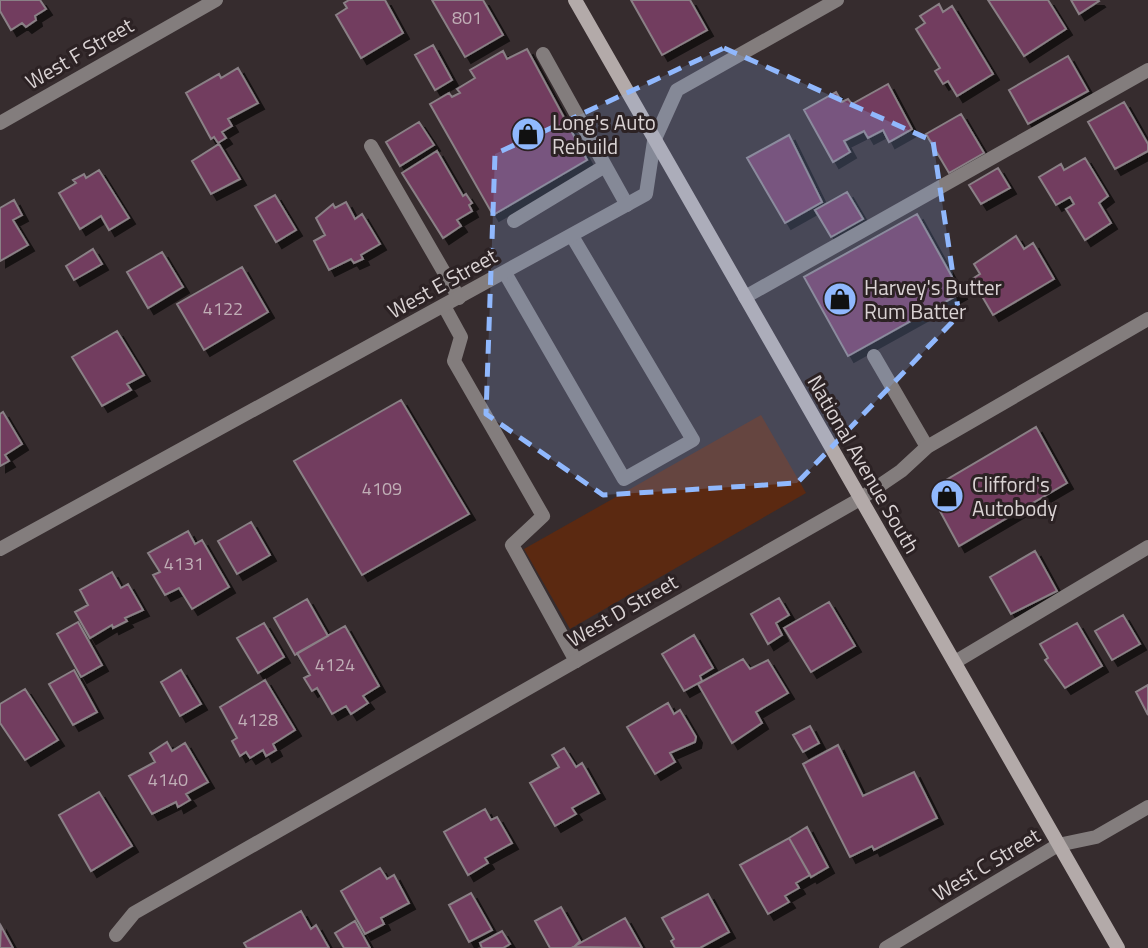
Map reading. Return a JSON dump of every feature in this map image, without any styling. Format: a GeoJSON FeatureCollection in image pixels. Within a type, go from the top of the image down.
{"type":"FeatureCollection","features":[{"type":"Feature","properties":{"kind":"main road","name":"National Avenue South"},"geometry":{"type":"LineString","coordinates":[[575,0],[1118,948]]}},
{"type":"Feature","properties":{"kind":"street","name":"West F Street"},"geometry":{"type":"LineString","coordinates":[[0,123],[216,0]]}},
{"type":"Feature","properties":{"kind":"street","name":"West E Street"},"geometry":{"type":"LineString","coordinates":[[0,549],[646,194],[654,141],[677,90],[837,0]]}},
{"type":"Feature","properties":{"kind":"street"},"geometry":{"type":"LineString","coordinates":[[543,54],[627,205]]}},
{"type":"Feature","properties":{"kind":"street"},"geometry":{"type":"LineString","coordinates":[[745,297],[1148,70]]}},
{"type":"Feature","properties":{"kind":"street"},"geometry":{"type":"LineString","coordinates":[[371,146],[459,298]]}},
{"type":"Feature","properties":{"kind":"street"},"geometry":{"type":"LineString","coordinates":[[514,221],[605,166]]}},
{"type":"Feature","properties":{"kind":"street"},"geometry":{"type":"LineString","coordinates":[[505,273],[624,479],[693,440],[572,236]]}},
{"type":"Feature","properties":{"kind":"street"},"geometry":{"type":"LineString","coordinates":[[444,306],[461,337],[454,361],[543,516],[513,545],[576,661]]}},
{"type":"Feature","properties":{"kind":"street","name":"West D Street"},"geometry":{"type":"LineString","coordinates":[[116,941],[134,913],[860,499],[901,471],[927,447],[1148,319]]}},
{"type":"Feature","properties":{"kind":"street"},"geometry":{"type":"LineString","coordinates":[[874,356],[927,447]]}},
{"type":"Feature","properties":{"kind":"street"},"geometry":{"type":"LineString","coordinates":[[955,662],[1148,547]]}},
{"type":"Feature","properties":{"kind":"street","name":"West C Street"},"geometry":{"type":"LineString","coordinates":[[886,948],[1058,845],[1096,837],[1148,807]]}},
{"type":"Feature","properties":{"kind":"highlighted area"},"geometry":{"type":"Polygon","coordinates":[[[724,48],[933,141],[959,315],[797,483],[603,495],[486,414],[495,154],[724,48]]]}},
{"type":"Feature","properties":{"kind":"shaded area"},"geometry":{"type":"Polygon","coordinates":[[[761,415],[806,493],[570,629],[524,549],[761,415]]]}},
{"type":"Feature","properties":{"kind":"building"},"geometry":{"type":"Polygon","coordinates":[[[0,0],[40,0],[46,9],[35,16],[36,20],[26,27],[22,23],[11,30],[0,11],[0,0]]]}},
{"type":"Feature","properties":{"kind":"building"},"geometry":{"type":"Polygon","coordinates":[[[349,0],[385,0],[403,33],[361,58],[336,15],[347,8],[344,3],[349,0]]]}},
{"type":"Feature","properties":{"kind":"building"},"geometry":{"type":"Polygon","coordinates":[[[432,0],[483,0],[503,35],[465,57],[432,0]]]}},
{"type":"Feature","properties":{"kind":"building"},"geometry":{"type":"Polygon","coordinates":[[[631,0],[690,0],[707,30],[662,55],[631,0]]]}},
{"type":"Feature","properties":{"kind":"building"},"geometry":{"type":"Polygon","coordinates":[[[988,0],[1048,0],[1066,29],[1024,56],[988,0]]]}},
{"type":"Feature","properties":{"kind":"building"},"geometry":{"type":"Polygon","coordinates":[[[1071,0],[1098,0],[1099,1],[1079,14],[1071,0]]]}},
{"type":"Feature","properties":{"kind":"building"},"geometry":{"type":"Polygon","coordinates":[[[939,4],[943,12],[952,6],[993,74],[957,96],[948,81],[943,84],[935,71],[940,68],[916,29],[925,23],[920,16],[939,4]]]}},
{"type":"Feature","properties":{"kind":"building"},"geometry":{"type":"Polygon","coordinates":[[[433,45],[452,80],[435,90],[415,55],[433,45]]]}},
{"type":"Feature","properties":{"kind":"building"},"geometry":{"type":"Polygon","coordinates":[[[527,49],[587,160],[493,215],[430,104],[449,93],[452,97],[460,93],[457,89],[475,78],[470,70],[503,51],[507,59],[527,49]]]}},
{"type":"Feature","properties":{"kind":"building"},"geometry":{"type":"Polygon","coordinates":[[[1068,56],[1088,91],[1028,124],[1009,90],[1068,56]]]}},
{"type":"Feature","properties":{"kind":"building"},"geometry":{"type":"Polygon","coordinates":[[[238,68],[258,103],[228,119],[232,126],[222,132],[226,138],[218,143],[214,137],[211,139],[186,93],[219,74],[221,78],[238,68]]]}},
{"type":"Feature","properties":{"kind":"building"},"geometry":{"type":"Polygon","coordinates":[[[888,84],[912,129],[889,142],[883,130],[868,138],[864,131],[844,141],[850,152],[833,162],[804,110],[836,92],[842,102],[848,99],[852,104],[888,84]]]}},
{"type":"Feature","properties":{"kind":"building"},"geometry":{"type":"Polygon","coordinates":[[[1124,102],[1148,144],[1148,151],[1115,169],[1088,122],[1124,102]]]}},
{"type":"Feature","properties":{"kind":"building"},"geometry":{"type":"Polygon","coordinates":[[[961,114],[984,153],[949,173],[926,134],[961,114]]]}},
{"type":"Feature","properties":{"kind":"building"},"geometry":{"type":"Polygon","coordinates":[[[419,122],[434,145],[400,166],[386,142],[419,122]]]}},
{"type":"Feature","properties":{"kind":"building"},"geometry":{"type":"Polygon","coordinates":[[[789,135],[822,202],[785,223],[747,158],[789,135]]]}},
{"type":"Feature","properties":{"kind":"building"},"geometry":{"type":"Polygon","coordinates":[[[219,144],[240,179],[211,194],[192,161],[219,144]]]}},
{"type":"Feature","properties":{"kind":"building"},"geometry":{"type":"Polygon","coordinates":[[[437,151],[463,196],[466,194],[472,203],[469,205],[472,211],[457,220],[461,226],[443,238],[402,173],[437,151]]]}},
{"type":"Feature","properties":{"kind":"building"},"geometry":{"type":"Polygon","coordinates":[[[1085,158],[1108,196],[1099,203],[1111,223],[1085,240],[1066,209],[1074,204],[1070,197],[1056,205],[1039,177],[1061,164],[1064,170],[1085,158]]]}},
{"type":"Feature","properties":{"kind":"building"},"geometry":{"type":"Polygon","coordinates":[[[998,168],[1010,188],[981,204],[969,185],[998,168]]]}},
{"type":"Feature","properties":{"kind":"building"},"geometry":{"type":"Polygon","coordinates":[[[99,170],[129,218],[109,230],[101,216],[80,229],[59,193],[76,183],[73,180],[84,174],[86,178],[99,170]]]}},
{"type":"Feature","properties":{"kind":"building"},"geometry":{"type":"Polygon","coordinates":[[[847,192],[863,219],[831,237],[815,210],[847,192]]]}},
{"type":"Feature","properties":{"kind":"building"},"geometry":{"type":"Polygon","coordinates":[[[275,195],[296,230],[276,242],[255,206],[275,195]]]}},
{"type":"Feature","properties":{"kind":"building"},"geometry":{"type":"Polygon","coordinates":[[[14,200],[22,215],[13,220],[28,245],[0,261],[0,208],[14,200]]]}},
{"type":"Feature","properties":{"kind":"building"},"geometry":{"type":"Polygon","coordinates":[[[346,202],[355,219],[362,214],[380,244],[361,255],[363,259],[354,263],[351,259],[329,270],[314,241],[325,235],[316,218],[333,204],[335,208],[346,202]]]}},
{"type":"Feature","properties":{"kind":"building"},"geometry":{"type":"Polygon","coordinates":[[[917,214],[961,293],[848,356],[804,277],[917,214]]]}},
{"type":"Feature","properties":{"kind":"building"},"geometry":{"type":"Polygon","coordinates":[[[1016,236],[1024,249],[1033,243],[1054,279],[993,315],[972,279],[980,274],[974,264],[1016,236]]]}},
{"type":"Feature","properties":{"kind":"building"},"geometry":{"type":"Polygon","coordinates":[[[93,249],[102,264],[74,280],[66,266],[93,249]]]}},
{"type":"Feature","properties":{"kind":"building"},"geometry":{"type":"Polygon","coordinates":[[[162,252],[183,287],[148,308],[127,272],[162,252]]]}},
{"type":"Feature","properties":{"kind":"building"},"geometry":{"type":"Polygon","coordinates":[[[242,267],[268,312],[204,350],[177,304],[242,267]]]}},
{"type":"Feature","properties":{"kind":"building"},"geometry":{"type":"Polygon","coordinates":[[[117,331],[144,375],[127,384],[131,390],[102,406],[72,357],[117,331]]]}},
{"type":"Feature","properties":{"kind":"building"},"geometry":{"type":"Polygon","coordinates":[[[401,400],[469,514],[362,575],[294,461],[401,400]]]}},
{"type":"Feature","properties":{"kind":"building"},"geometry":{"type":"Polygon","coordinates":[[[3,412],[22,444],[5,455],[9,461],[0,466],[0,414],[3,412]]]}},
{"type":"Feature","properties":{"kind":"building"},"geometry":{"type":"Polygon","coordinates":[[[1036,427],[1067,483],[959,546],[934,500],[941,483],[1036,427]]]}},
{"type":"Feature","properties":{"kind":"building"},"geometry":{"type":"Polygon","coordinates":[[[251,522],[270,555],[237,574],[218,541],[251,522]]]}},
{"type":"Feature","properties":{"kind":"building"},"geometry":{"type":"Polygon","coordinates":[[[188,531],[195,544],[202,540],[229,587],[192,609],[179,588],[165,595],[153,575],[160,572],[148,553],[188,531]]]}},
{"type":"Feature","properties":{"kind":"building"},"geometry":{"type":"Polygon","coordinates":[[[1035,551],[1057,591],[1011,614],[990,577],[1035,551]]]}},
{"type":"Feature","properties":{"kind":"building"},"geometry":{"type":"Polygon","coordinates":[[[112,572],[121,588],[128,584],[143,610],[125,618],[127,621],[113,628],[112,625],[90,638],[75,612],[88,605],[80,590],[112,572]]]}},
{"type":"Feature","properties":{"kind":"building"},"geometry":{"type":"Polygon","coordinates":[[[779,598],[789,615],[776,623],[782,635],[768,644],[751,614],[779,598]]]}},
{"type":"Feature","properties":{"kind":"building"},"geometry":{"type":"Polygon","coordinates":[[[307,599],[328,636],[295,655],[274,618],[307,599]]]}},
{"type":"Feature","properties":{"kind":"building"},"geometry":{"type":"Polygon","coordinates":[[[829,602],[855,646],[811,672],[784,628],[829,602]]]}},
{"type":"Feature","properties":{"kind":"building"},"geometry":{"type":"Polygon","coordinates":[[[1123,615],[1140,644],[1112,660],[1095,631],[1123,615]]]}},
{"type":"Feature","properties":{"kind":"building"},"geometry":{"type":"Polygon","coordinates":[[[78,622],[102,665],[81,677],[57,634],[78,622]]]}},
{"type":"Feature","properties":{"kind":"building"},"geometry":{"type":"Polygon","coordinates":[[[264,623],[284,657],[258,673],[237,638],[264,623]]]}},
{"type":"Feature","properties":{"kind":"building"},"geometry":{"type":"Polygon","coordinates":[[[1077,623],[1102,666],[1065,688],[1045,660],[1048,658],[1040,644],[1077,623]]]}},
{"type":"Feature","properties":{"kind":"building"},"geometry":{"type":"Polygon","coordinates":[[[345,626],[379,686],[363,696],[368,703],[351,714],[346,706],[332,714],[317,688],[312,691],[304,678],[310,675],[297,653],[345,626]]]}},
{"type":"Feature","properties":{"kind":"building"},"geometry":{"type":"Polygon","coordinates":[[[694,635],[713,668],[700,676],[702,681],[684,691],[662,654],[694,635]]]}},
{"type":"Feature","properties":{"kind":"building"},"geometry":{"type":"Polygon","coordinates":[[[743,659],[750,669],[768,660],[788,693],[756,712],[762,723],[732,743],[698,684],[743,659]]]}},
{"type":"Feature","properties":{"kind":"building"},"geometry":{"type":"Polygon","coordinates":[[[74,670],[97,712],[73,725],[49,684],[74,670]]]}},
{"type":"Feature","properties":{"kind":"building"},"geometry":{"type":"Polygon","coordinates":[[[181,670],[201,704],[180,716],[161,682],[181,670]]]}},
{"type":"Feature","properties":{"kind":"building"},"geometry":{"type":"Polygon","coordinates":[[[265,680],[295,730],[273,744],[276,750],[266,756],[263,750],[250,758],[246,752],[240,756],[232,741],[237,738],[220,707],[265,680]]]}},
{"type":"Feature","properties":{"kind":"building"},"geometry":{"type":"Polygon","coordinates":[[[1148,685],[1148,715],[1136,692],[1148,685]]]}},
{"type":"Feature","properties":{"kind":"building"},"geometry":{"type":"Polygon","coordinates":[[[25,689],[58,740],[25,760],[0,723],[0,704],[25,689]]]}},
{"type":"Feature","properties":{"kind":"building"},"geometry":{"type":"Polygon","coordinates":[[[668,703],[674,714],[680,710],[696,737],[695,742],[670,753],[675,762],[655,774],[627,727],[668,703]]]}},
{"type":"Feature","properties":{"kind":"building"},"geometry":{"type":"Polygon","coordinates":[[[810,726],[819,743],[803,752],[793,735],[810,726]]]}},
{"type":"Feature","properties":{"kind":"building"},"geometry":{"type":"Polygon","coordinates":[[[167,742],[172,751],[185,743],[208,782],[186,794],[190,800],[178,807],[176,802],[152,814],[129,776],[155,762],[150,753],[167,742]]]}},
{"type":"Feature","properties":{"kind":"building"},"geometry":{"type":"Polygon","coordinates":[[[838,745],[863,796],[914,772],[937,818],[874,850],[872,846],[850,857],[803,764],[838,745]]]}},
{"type":"Feature","properties":{"kind":"building"},"geometry":{"type":"Polygon","coordinates":[[[564,748],[576,767],[582,763],[599,793],[572,808],[576,814],[555,826],[530,783],[559,767],[552,755],[564,748]]]}},
{"type":"Feature","properties":{"kind":"building"},"geometry":{"type":"Polygon","coordinates":[[[99,792],[132,846],[91,871],[59,815],[99,792]]]}},
{"type":"Feature","properties":{"kind":"building"},"geometry":{"type":"Polygon","coordinates":[[[485,809],[491,820],[497,817],[512,843],[485,858],[488,863],[468,875],[444,832],[485,809]]]}},
{"type":"Feature","properties":{"kind":"building"},"geometry":{"type":"Polygon","coordinates":[[[807,827],[828,867],[811,877],[789,838],[807,827]]]}},
{"type":"Feature","properties":{"kind":"building"},"geometry":{"type":"Polygon","coordinates":[[[789,838],[810,875],[796,883],[799,888],[785,896],[789,902],[768,914],[740,865],[789,838]]]}},
{"type":"Feature","properties":{"kind":"building"},"geometry":{"type":"Polygon","coordinates":[[[380,868],[387,879],[394,875],[409,903],[381,918],[384,924],[365,934],[341,891],[380,868]]]}},
{"type":"Feature","properties":{"kind":"building"},"geometry":{"type":"Polygon","coordinates":[[[471,893],[492,930],[469,942],[449,905],[471,893]]]}},
{"type":"Feature","properties":{"kind":"building"},"geometry":{"type":"Polygon","coordinates":[[[708,894],[729,932],[700,948],[675,948],[671,941],[674,939],[662,918],[708,894]]]}},
{"type":"Feature","properties":{"kind":"building"},"geometry":{"type":"Polygon","coordinates":[[[561,907],[580,941],[573,948],[550,948],[535,921],[561,907]]]}},
{"type":"Feature","properties":{"kind":"building"},"geometry":{"type":"Polygon","coordinates":[[[301,911],[311,929],[316,925],[329,948],[247,948],[244,943],[301,911]]]}},
{"type":"Feature","properties":{"kind":"building"},"geometry":{"type":"Polygon","coordinates":[[[625,918],[642,948],[573,947],[625,918]]]}},
{"type":"Feature","properties":{"kind":"building"},"geometry":{"type":"Polygon","coordinates":[[[355,921],[370,948],[344,948],[335,933],[355,921]]]}},
{"type":"Feature","properties":{"kind":"building"},"geometry":{"type":"Polygon","coordinates":[[[1,926],[13,948],[0,948],[1,926]]]}},
{"type":"Feature","properties":{"kind":"building"},"geometry":{"type":"Polygon","coordinates":[[[502,931],[510,944],[503,948],[482,948],[480,943],[502,931]]]}},
{"type":"Feature","properties":{"kind":"place","name":"Long's Auto Rebuild"},"geometry":{"type":"Point","coordinates":[528,134]}},
{"type":"Feature","properties":{"kind":"place","name":"Harvey's Butter Rum Batter"},"geometry":{"type":"Point","coordinates":[840,299]}},
{"type":"Feature","properties":{"kind":"place","name":"Clifford's Autobody"},"geometry":{"type":"Point","coordinates":[947,496]}}]}
